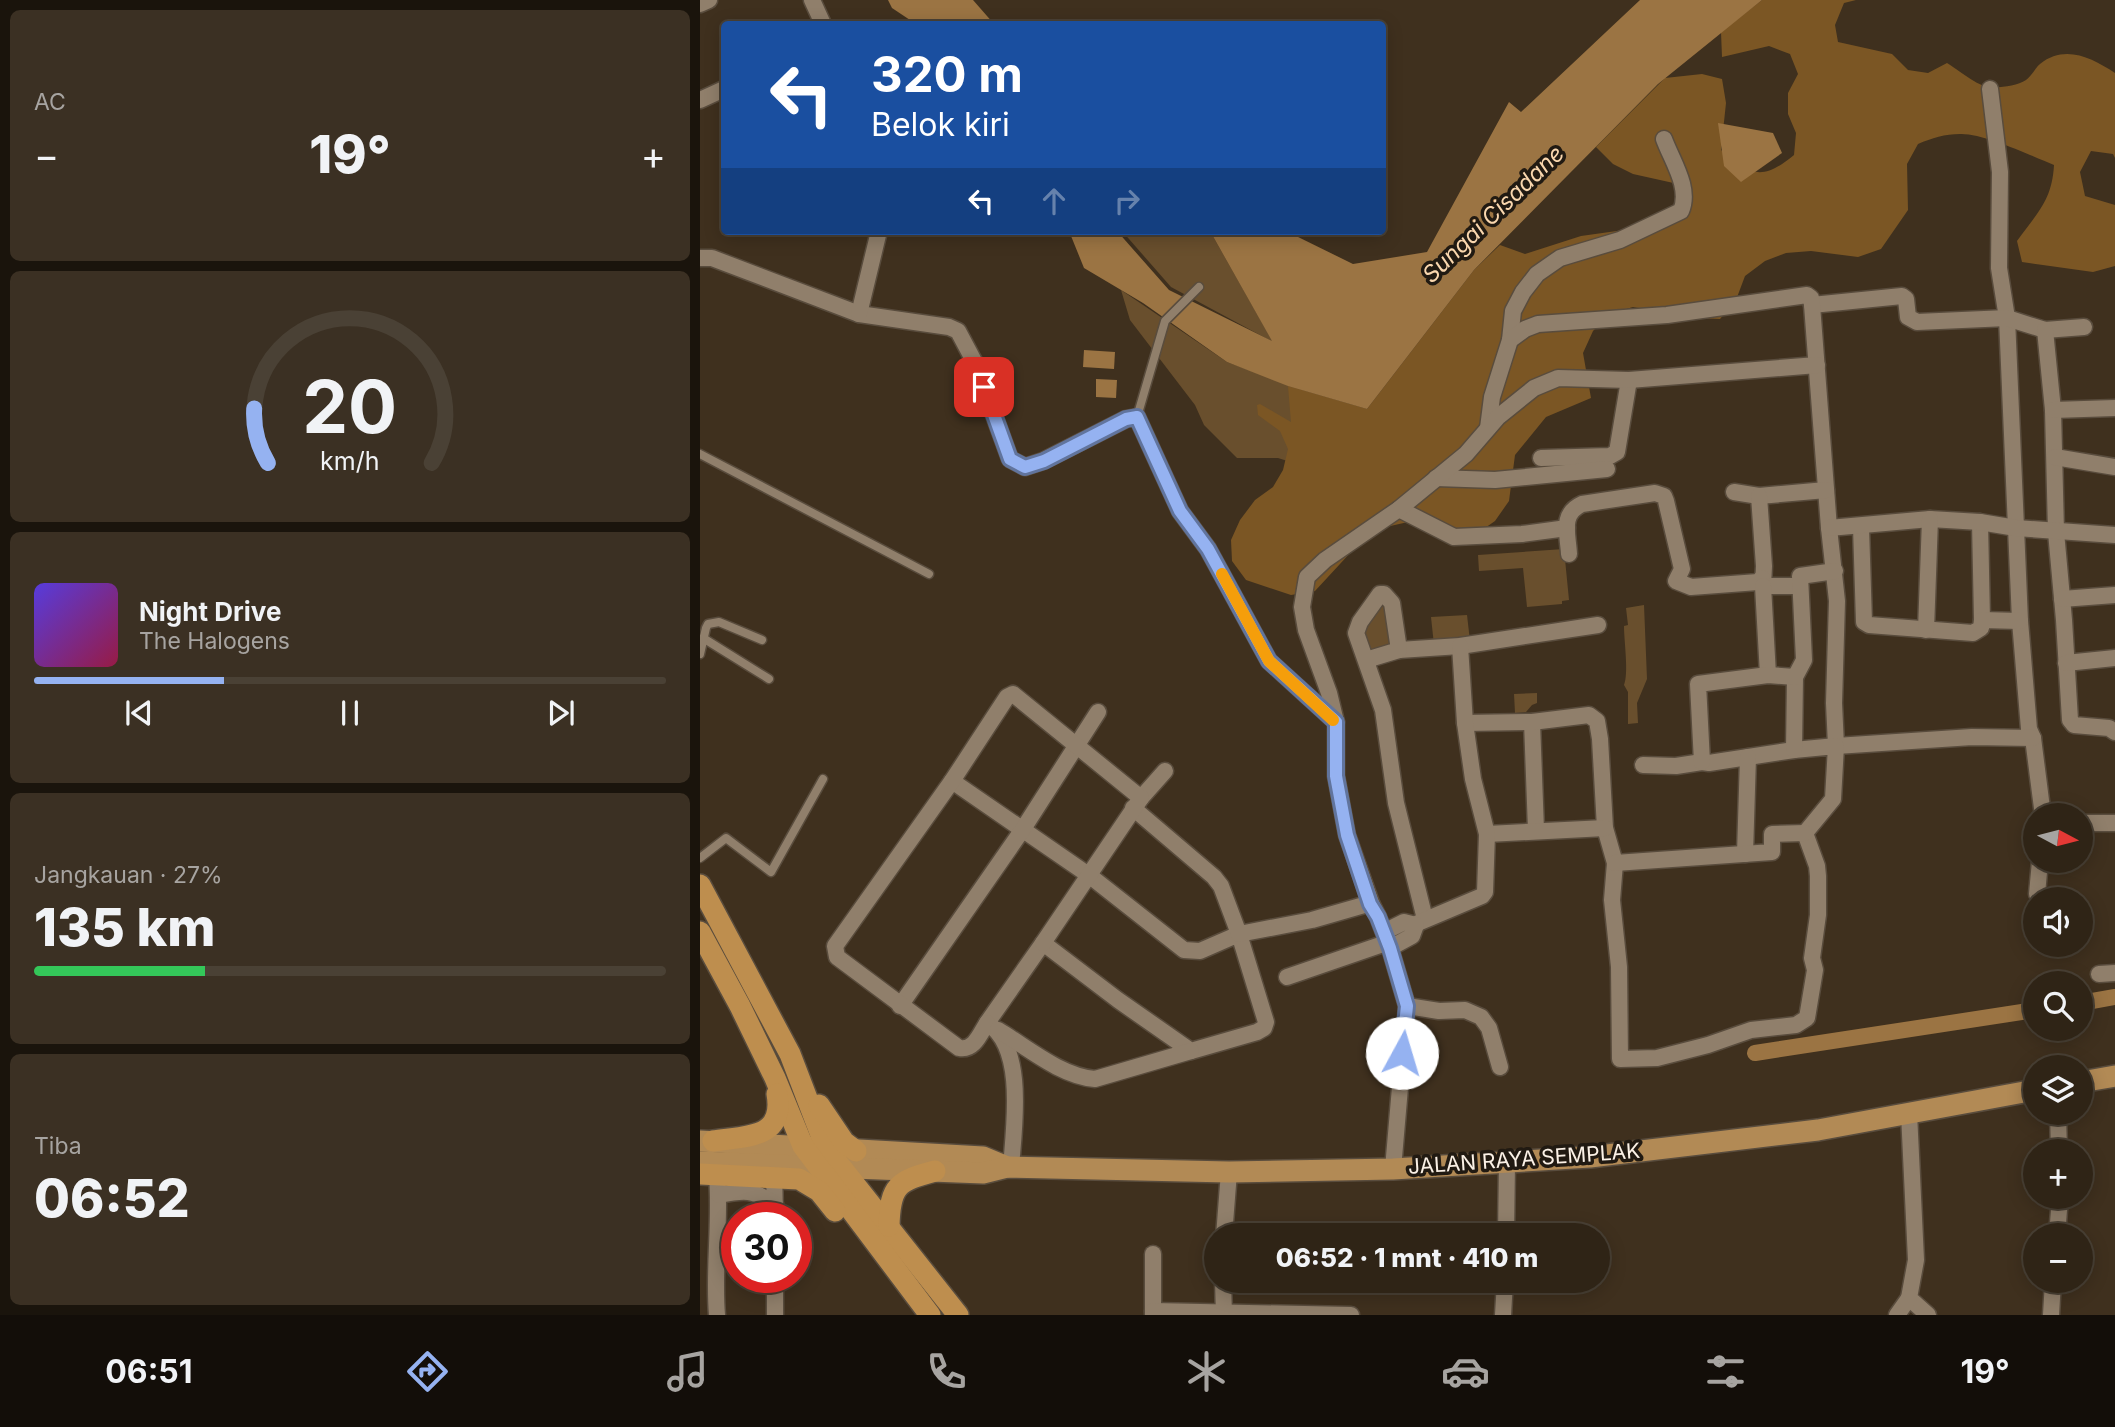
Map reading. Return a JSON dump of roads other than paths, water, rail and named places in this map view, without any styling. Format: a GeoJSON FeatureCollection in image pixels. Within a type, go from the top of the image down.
{"type":"FeatureCollection","features":[{"type":"Feature","properties":{"kind":"highway"},"geometry":{"type":"LineString","coordinates":[[700,884],[790,1054],[828,1119],[844,1142],[856,1151]]}},
{"type":"Feature","properties":{"kind":"highway"},"geometry":{"type":"LineString","coordinates":[[700,932],[775,1078],[803,1146],[841,1167],[958,1315]]}},
{"type":"Feature","properties":{"kind":"highway"},"geometry":{"type":"LineString","coordinates":[[790,1054],[822,1157],[915,1297],[930,1315]]}},
{"type":"Feature","properties":{"kind":"highway"},"geometry":{"type":"LineString","coordinates":[[706,1141],[762,1133],[773,1125],[779,1105],[775,1078]]}},
{"type":"Feature","properties":{"kind":"highway"},"geometry":{"type":"LineString","coordinates":[[709,1177],[774,1171],[799,1179],[819,1191],[883,1269],[915,1297]]}},
{"type":"Feature","properties":{"kind":"highway"},"geometry":{"type":"LineString","coordinates":[[889,1226],[892,1195],[899,1183],[935,1171]]}},
{"type":"Feature","properties":{"kind":"main road"},"geometry":{"type":"LineString","coordinates":[[2093,1080],[2115,1076]]}},
{"type":"Feature","properties":{"kind":"main road","name":"JALAN RAYA SEMPLAK"},"geometry":{"type":"LineString","coordinates":[[841,1167],[983,1173],[1009,1167],[1230,1172],[1393,1169],[1590,1157],[1818,1130],[2023,1092]]}},
{"type":"Feature","properties":{"kind":"main road"},"geometry":{"type":"LineString","coordinates":[[706,1141],[803,1146]]}},
{"type":"Feature","properties":{"kind":"main road","name":"JALAN RAYA SEMPLAK"},"geometry":{"type":"LineString","coordinates":[[774,1171],[822,1157],[856,1151],[983,1157],[1009,1167]]}},
{"type":"Feature","properties":{"kind":"street"},"geometry":{"type":"LineString","coordinates":[[700,4],[709,0]]}},
{"type":"Feature","properties":{"kind":"street"},"geometry":{"type":"LineString","coordinates":[[812,0],[822,21]]}},
{"type":"Feature","properties":{"kind":"street"},"geometry":{"type":"LineString","coordinates":[[1990,89],[2000,172],[1999,268],[2007,318],[2020,621],[2029,729],[2033,738],[2041,803]]}},
{"type":"Feature","properties":{"kind":"street"},"geometry":{"type":"LineString","coordinates":[[1488,428],[1492,397],[1510,340],[1513,312],[1522,292],[1537,274],[1560,258],[1620,240],[1681,211],[1685,201],[1684,190],[1664,139]]}},
{"type":"Feature","properties":{"kind":"street"},"geometry":{"type":"LineString","coordinates":[[859,314],[878,235]]}},
{"type":"Feature","properties":{"kind":"street"},"geometry":{"type":"LineString","coordinates":[[700,258],[712,258],[859,314],[949,327],[958,331],[975,363],[1010,459],[1025,467],[1044,461],[1126,419],[1137,417],[1180,511],[1208,549],[1269,661],[1336,722]]}},
{"type":"Feature","properties":{"kind":"street"},"geometry":{"type":"LineString","coordinates":[[1510,340],[1525,329],[1538,324],[1667,315],[1801,294],[1811,298],[1837,601],[1836,746],[1833,799],[1805,834]]}},
{"type":"Feature","properties":{"kind":"street"},"geometry":{"type":"LineString","coordinates":[[1812,305],[1902,296],[1906,299],[1908,317],[1917,322],[2007,318],[2045,330],[2084,327]]}},
{"type":"Feature","properties":{"kind":"street"},"geometry":{"type":"LineString","coordinates":[[2045,330],[2053,410],[2056,531],[2071,723],[2109,728],[2115,732]]}},
{"type":"Feature","properties":{"kind":"street"},"geometry":{"type":"LineString","coordinates":[[1393,1169],[1407,1006],[1387,941],[1370,904],[1347,835],[1335,768],[1336,722],[1301,607],[1307,577],[1325,561],[1399,509],[1466,454],[1488,428],[1534,388],[1558,378],[1629,380],[1817,365]]}},
{"type":"Feature","properties":{"kind":"street"},"geometry":{"type":"LineString","coordinates":[[1541,458],[1610,456],[1617,452],[1629,380]]}},
{"type":"Feature","properties":{"kind":"street"},"geometry":{"type":"LineString","coordinates":[[2053,410],[2115,408]]}},
{"type":"Feature","properties":{"kind":"street"},"geometry":{"type":"LineString","coordinates":[[2055,457],[2115,467]]}},
{"type":"Feature","properties":{"kind":"street"},"geometry":{"type":"LineString","coordinates":[[1436,478],[1495,481],[1607,469]]}},
{"type":"Feature","properties":{"kind":"street"},"geometry":{"type":"LineString","coordinates":[[1734,492],[1759,496],[1826,490]]}},
{"type":"Feature","properties":{"kind":"street"},"geometry":{"type":"LineString","coordinates":[[1569,554],[1567,528],[1572,508],[1582,504],[1655,493],[1666,501],[1682,569],[1676,581],[1691,587],[1758,582],[1800,586]]}},
{"type":"Feature","properties":{"kind":"street"},"geometry":{"type":"LineString","coordinates":[[1759,496],[1768,675]]}},
{"type":"Feature","properties":{"kind":"street"},"geometry":{"type":"LineString","coordinates":[[1399,509],[1454,537],[1522,534],[1567,528]]}},
{"type":"Feature","properties":{"kind":"street"},"geometry":{"type":"LineString","coordinates":[[1829,528],[1930,519],[2115,536]]}},
{"type":"Feature","properties":{"kind":"street"},"geometry":{"type":"LineString","coordinates":[[1927,630],[1930,519]]}},
{"type":"Feature","properties":{"kind":"street"},"geometry":{"type":"LineString","coordinates":[[1861,527],[1864,622],[1868,625],[1973,632],[1981,628],[1982,620],[1980,522]]}},
{"type":"Feature","properties":{"kind":"street"},"geometry":{"type":"LineString","coordinates":[[1794,750],[1795,677],[1804,660],[1800,576],[1835,571]]}},
{"type":"Feature","properties":{"kind":"street"},"geometry":{"type":"LineString","coordinates":[[1399,650],[1392,603],[1388,596],[1380,594],[1357,628],[1356,634],[1383,710],[1396,803],[1420,922]]}},
{"type":"Feature","properties":{"kind":"street"},"geometry":{"type":"LineString","coordinates":[[2062,599],[2115,595]]}},
{"type":"Feature","properties":{"kind":"street"},"geometry":{"type":"LineString","coordinates":[[1837,601],[1864,599]]}},
{"type":"Feature","properties":{"kind":"street"},"geometry":{"type":"LineString","coordinates":[[1982,620],[2020,621]]}},
{"type":"Feature","properties":{"kind":"street"},"geometry":{"type":"LineString","coordinates":[[1366,660],[1399,650],[1460,646],[1598,625]]}},
{"type":"Feature","properties":{"kind":"street"},"geometry":{"type":"LineString","coordinates":[[1287,977],[1387,941],[1404,922],[1420,922],[1482,897],[1485,892],[1487,834],[1473,779],[1465,723],[1460,646]]}},
{"type":"Feature","properties":{"kind":"street"},"geometry":{"type":"LineString","coordinates":[[2066,663],[2115,658]]}},
{"type":"Feature","properties":{"kind":"street"},"geometry":{"type":"LineString","coordinates":[[1702,762],[1698,684],[1768,675],[1795,677]]}},
{"type":"Feature","properties":{"kind":"street"},"geometry":{"type":"LineString","coordinates":[[993,1026],[1059,1067],[1088,1079],[1135,1069],[1264,1028],[1266,1022],[1221,886],[1214,877],[1137,803],[1075,745],[1013,694],[1007,697],[952,781],[835,946],[837,957],[959,1048],[971,1048],[993,1026],[1043,943],[1137,803],[1165,771]]}},
{"type":"Feature","properties":{"kind":"street"},"geometry":{"type":"LineString","coordinates":[[900,1006],[1023,829],[1098,712]]}},
{"type":"Feature","properties":{"kind":"street"},"geometry":{"type":"LineString","coordinates":[[1465,723],[1532,722],[1588,715],[1597,721],[1605,828],[1615,863],[1612,900],[1619,967],[1620,1059],[1657,1058],[1708,1045],[1751,1030],[1796,1025],[1807,1018],[1815,970],[1812,957],[1818,915],[1818,876],[1805,834]]}},
{"type":"Feature","properties":{"kind":"street"},"geometry":{"type":"LineString","coordinates":[[1532,722],[1536,830]]}},
{"type":"Feature","properties":{"kind":"street"},"geometry":{"type":"LineString","coordinates":[[1643,765],[1709,763],[1836,746],[1972,737],[2033,738]]}},
{"type":"Feature","properties":{"kind":"street"},"geometry":{"type":"LineString","coordinates":[[1745,854],[1748,757]]}},
{"type":"Feature","properties":{"kind":"street"},"geometry":{"type":"LineString","coordinates":[[952,781],[1090,876],[1184,950],[1200,951],[1239,934],[1312,920],[1370,904]]}},
{"type":"Feature","properties":{"kind":"street"},"geometry":{"type":"LineString","coordinates":[[2093,822],[2115,823]]}},
{"type":"Feature","properties":{"kind":"street"},"geometry":{"type":"LineString","coordinates":[[1487,834],[1605,828]]}},
{"type":"Feature","properties":{"kind":"street"},"geometry":{"type":"LineString","coordinates":[[1615,863],[1772,852],[1772,834],[1805,834]]}},
{"type":"Feature","properties":{"kind":"street"},"geometry":{"type":"LineString","coordinates":[[1043,943],[1191,1051]]}},
{"type":"Feature","properties":{"kind":"street"},"geometry":{"type":"LineString","coordinates":[[1407,1006],[1439,1011],[1465,1010],[1481,1017],[1489,1028],[1500,1068]]}},
{"type":"Feature","properties":{"kind":"street"},"geometry":{"type":"LineString","coordinates":[[993,1026],[1009,1054],[1015,1098],[1009,1167]]}},
{"type":"Feature","properties":{"kind":"street"},"geometry":{"type":"LineString","coordinates":[[1897,1315],[1909,1298],[1916,1260],[1909,1113]]}},
{"type":"Feature","properties":{"kind":"street"},"geometry":{"type":"LineString","coordinates":[[1506,1223],[1507,1162]]}},
{"type":"Feature","properties":{"kind":"street"},"geometry":{"type":"LineString","coordinates":[[774,1171],[775,1202]]}},
{"type":"Feature","properties":{"kind":"street"},"geometry":{"type":"LineString","coordinates":[[1225,1223],[1230,1172]]}},
{"type":"Feature","properties":{"kind":"street"},"geometry":{"type":"LineString","coordinates":[[718,1315],[709,1177],[760,1194],[767,1202]]}},
{"type":"Feature","properties":{"kind":"street"},"geometry":{"type":"LineString","coordinates":[[1153,1254],[1153,1313],[1351,1315]]}},
{"type":"Feature","properties":{"kind":"street"},"geometry":{"type":"LineString","coordinates":[[775,1293],[775,1315]]}},
{"type":"Feature","properties":{"kind":"street"},"geometry":{"type":"LineString","coordinates":[[1223,1293],[1224,1314]]}},
{"type":"Feature","properties":{"kind":"street"},"geometry":{"type":"LineString","coordinates":[[1503,1315],[1504,1293]]}},
{"type":"Feature","properties":{"kind":"street"},"geometry":{"type":"LineString","coordinates":[[2051,1315],[2052,1293]]}},
{"type":"Feature","properties":{"kind":"street"},"geometry":{"type":"LineString","coordinates":[[1909,1298],[1928,1315]]}},
{"type":"Feature","properties":{"kind":"lane"},"geometry":{"type":"LineString","coordinates":[[1137,417],[1165,321],[1199,286]]}},
{"type":"Feature","properties":{"kind":"lane"},"geometry":{"type":"LineString","coordinates":[[700,454],[929,574]]}},
{"type":"Feature","properties":{"kind":"lane"},"geometry":{"type":"LineString","coordinates":[[700,654],[708,624],[719,622],[762,640]]}},
{"type":"Feature","properties":{"kind":"lane"},"geometry":{"type":"LineString","coordinates":[[703,638],[769,679]]}},
{"type":"Feature","properties":{"kind":"lane"},"geometry":{"type":"LineString","coordinates":[[700,858],[726,838],[771,872],[823,779]]}},
{"type":"Feature","properties":{"kind":"water"},"geometry":{"type":"Polygon","coordinates":[[[888,0],[973,0],[991,21],[912,21],[892,8],[888,0]]]}},
{"type":"Feature","properties":{"kind":"water","name":"Sungai Cisadane"},"geometry":{"type":"Polygon","coordinates":[[[1640,0],[1762,0],[1658,84],[1474,270],[1367,409],[1288,386],[1227,362],[1143,303],[1084,268],[1071,235],[1121,235],[1169,290],[1272,341],[1212,235],[1294,235],[1353,264],[1427,252],[1509,102],[1521,112],[1640,0]]]}},
{"type":"Feature","properties":{"kind":"water"},"geometry":{"type":"Polygon","coordinates":[[[1718,123],[1773,133],[1782,153],[1741,182],[1724,166],[1718,123]]]}},
{"type":"Feature","properties":{"kind":"water"},"geometry":{"type":"Polygon","coordinates":[[[1084,350],[1115,352],[1114,369],[1083,367],[1084,350]]]}},
{"type":"Feature","properties":{"kind":"water"},"geometry":{"type":"Polygon","coordinates":[[[1096,379],[1117,380],[1116,398],[1096,397],[1096,379]]]}},
{"type":"Feature","properties":{"kind":"waterway"},"geometry":{"type":"LineString","coordinates":[[2093,1001],[2115,997]]}},
{"type":"Feature","properties":{"kind":"waterway"},"geometry":{"type":"LineString","coordinates":[[1755,1053],[2023,1012]]}}]}
